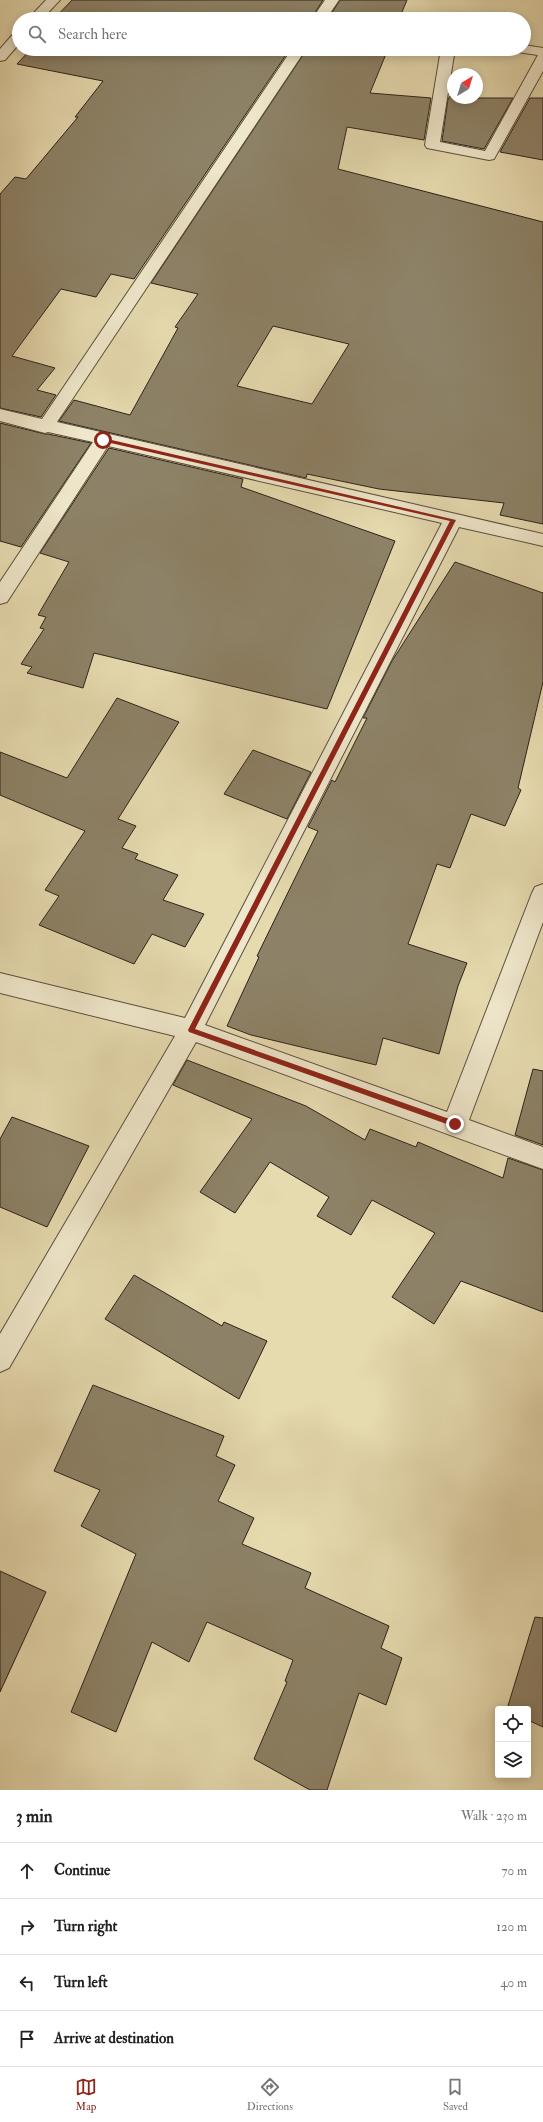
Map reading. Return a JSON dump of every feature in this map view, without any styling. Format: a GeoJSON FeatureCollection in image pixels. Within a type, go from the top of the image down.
{"type":"FeatureCollection","features":[{"type":"Feature","properties":{"kind":"street"},"geometry":{"type":"LineString","coordinates":[[41,12],[52,0]]}},
{"type":"Feature","properties":{"kind":"street"},"geometry":{"type":"LineString","coordinates":[[324,12],[332,0]]}},
{"type":"Feature","properties":{"kind":"street"},"geometry":{"type":"LineString","coordinates":[[0,57],[12,44]]}},
{"type":"Feature","properties":{"kind":"street"},"geometry":{"type":"LineString","coordinates":[[531,50],[543,52]]}},
{"type":"Feature","properties":{"kind":"street"},"geometry":{"type":"LineString","coordinates":[[45,427],[294,56]]}},
{"type":"Feature","properties":{"kind":"street"},"geometry":{"type":"LineString","coordinates":[[447,56],[432,145],[489,156],[543,58]]}},
{"type":"Feature","properties":{"kind":"street"},"geometry":{"type":"LineString","coordinates":[[0,415],[45,427],[543,540]]}},
{"type":"Feature","properties":{"kind":"street"},"geometry":{"type":"LineString","coordinates":[[0,597],[103,440]]}},
{"type":"Feature","properties":{"kind":"street"},"geometry":{"type":"LineString","coordinates":[[0,1359],[191,1030],[453,520]]}},
{"type":"Feature","properties":{"kind":"street"},"geometry":{"type":"LineString","coordinates":[[455,1124],[543,893]]}},
{"type":"Feature","properties":{"kind":"street"},"geometry":{"type":"LineString","coordinates":[[0,983],[191,1030],[455,1124],[543,1158]]}},
{"type":"Feature","properties":{"kind":"building"},"geometry":{"type":"Polygon","coordinates":[[[72,0],[323,0],[315,12],[61,12],[72,0]]]}},
{"type":"Feature","properties":{"kind":"building"},"geometry":{"type":"Polygon","coordinates":[[[340,0],[407,0],[402,12],[332,12],[340,0]]]}},
{"type":"Feature","properties":{"kind":"building"},"geometry":{"type":"Polygon","coordinates":[[[24,56],[285,56],[134,279],[111,274],[96,297],[61,289],[12,356],[55,368],[37,390],[56,395],[41,417],[0,408],[0,194],[15,177],[26,179],[78,117],[75,117],[103,81],[17,64],[24,56]]]}},
{"type":"Feature","properties":{"kind":"building"},"geometry":{"type":"Polygon","coordinates":[[[302,56],[385,56],[370,93],[431,98],[424,140],[347,127],[338,169],[543,222],[543,524],[500,515],[504,503],[379,489],[307,474],[306,478],[59,421],[74,400],[130,415],[178,328],[175,327],[198,294],[151,283],[302,56]],[[273,326],[237,386],[312,404],[349,344],[273,326]]]}},
{"type":"Feature","properties":{"kind":"building"},"geometry":{"type":"Polygon","coordinates":[[[483,98],[513,98],[484,149],[442,141],[447,104],[483,104],[483,98]]]}},
{"type":"Feature","properties":{"kind":"building"},"geometry":{"type":"Polygon","coordinates":[[[530,98],[543,98],[543,160],[500,152],[530,98]]]}},
{"type":"Feature","properties":{"kind":"building"},"geometry":{"type":"Polygon","coordinates":[[[0,423],[91,443],[21,547],[0,541],[0,423]]]}},
{"type":"Feature","properties":{"kind":"building"},"geometry":{"type":"Polygon","coordinates":[[[109,448],[243,479],[241,487],[395,541],[327,709],[94,653],[83,688],[27,673],[32,667],[21,664],[44,629],[40,628],[46,617],[38,615],[69,562],[40,553],[109,448]]]}},
{"type":"Feature","properties":{"kind":"building"},"geometry":{"type":"Polygon","coordinates":[[[455,562],[543,593],[543,682],[518,788],[521,790],[505,826],[471,814],[450,868],[437,864],[408,944],[467,963],[458,986],[439,1054],[383,1038],[376,1065],[251,1035],[227,1026],[259,957],[257,956],[318,831],[308,827],[332,780],[335,782],[367,718],[363,718],[392,661],[455,562]]]}},
{"type":"Feature","properties":{"kind":"building"},"geometry":{"type":"Polygon","coordinates":[[[117,698],[179,722],[118,819],[136,826],[122,848],[138,854],[135,859],[178,875],[163,900],[204,914],[185,947],[152,934],[134,964],[39,925],[59,896],[45,890],[85,831],[0,795],[0,752],[67,778],[117,698]]]}},
{"type":"Feature","properties":{"kind":"building"},"geometry":{"type":"Polygon","coordinates":[[[253,750],[311,772],[287,819],[224,794],[253,750]]]}},
{"type":"Feature","properties":{"kind":"building"},"geometry":{"type":"Polygon","coordinates":[[[187,1060],[306,1106],[365,1140],[370,1129],[416,1147],[418,1142],[503,1178],[508,1158],[543,1170],[543,1312],[461,1281],[434,1324],[392,1297],[435,1233],[372,1200],[351,1235],[317,1216],[329,1197],[270,1162],[235,1213],[200,1192],[252,1119],[173,1085],[187,1060]]]}},
{"type":"Feature","properties":{"kind":"building"},"geometry":{"type":"Polygon","coordinates":[[[533,1069],[543,1071],[543,1145],[515,1135],[533,1069]]]}},
{"type":"Feature","properties":{"kind":"building"},"geometry":{"type":"Polygon","coordinates":[[[12,1117],[89,1146],[47,1227],[0,1207],[0,1139],[12,1117]]]}},
{"type":"Feature","properties":{"kind":"building"},"geometry":{"type":"Polygon","coordinates":[[[134,1275],[222,1326],[224,1322],[267,1341],[239,1399],[105,1319],[134,1275]]]}},
{"type":"Feature","properties":{"kind":"building"},"geometry":{"type":"Polygon","coordinates":[[[93,1385],[224,1436],[216,1456],[235,1465],[218,1501],[254,1518],[242,1544],[311,1573],[305,1588],[389,1626],[381,1648],[402,1658],[386,1705],[359,1693],[327,1790],[310,1790],[254,1759],[287,1682],[285,1681],[293,1660],[207,1622],[189,1662],[152,1642],[116,1732],[71,1712],[136,1554],[81,1526],[100,1490],[54,1471],[93,1385]]]}},
{"type":"Feature","properties":{"kind":"building"},"geometry":{"type":"Polygon","coordinates":[[[0,1571],[46,1592],[0,1692],[0,1571]]]}},
{"type":"Feature","properties":{"kind":"building"},"geometry":{"type":"Polygon","coordinates":[[[535,1617],[543,1618],[543,1727],[531,1721],[531,1706],[508,1706],[535,1617]]]}},
{"type":"Feature","properties":{"kind":"route"},"geometry":{"type":"LineString","coordinates":[[103,440],[453,520],[191,1030],[455,1124]]}}]}
